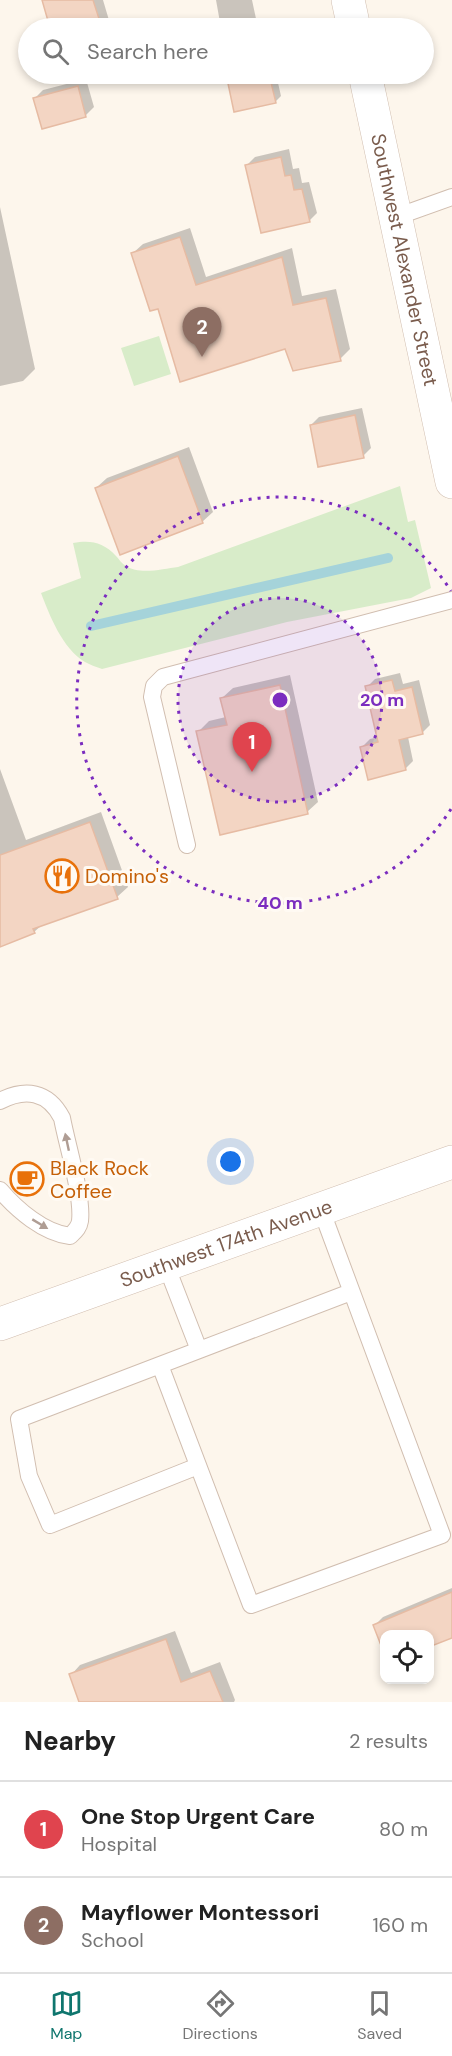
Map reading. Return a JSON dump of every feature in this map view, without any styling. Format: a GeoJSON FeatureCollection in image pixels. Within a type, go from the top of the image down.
{"type":"FeatureCollection","features":[{"type":"Feature","properties":{"kind":"street"},"geometry":{"type":"LineString","coordinates":[[348,0],[352,18]]}},
{"type":"Feature","properties":{"kind":"street","name":"Southwest Alexander Street"},"geometry":{"type":"LineString","coordinates":[[367,84],[396,217],[441,376],[452,482]]}},
{"type":"Feature","properties":{"kind":"street","name":"Southwest 174th Avenue"},"geometry":{"type":"LineString","coordinates":[[0,1324],[452,1162]]}},
{"type":"Feature","properties":{"kind":"lane"},"geometry":{"type":"LineString","coordinates":[[396,217],[452,197]]}},
{"type":"Feature","properties":{"kind":"lane"},"geometry":{"type":"LineString","coordinates":[[188,845],[152,698],[154,686],[163,678],[452,600]]}},
{"type":"Feature","properties":{"kind":"lane"},"geometry":{"type":"LineString","coordinates":[[0,1101],[12,1095],[24,1093],[40,1095],[56,1107],[62,1118],[79,1199],[80,1221],[77,1230],[70,1236],[59,1235],[30,1218],[0,1190]]}},
{"type":"Feature","properties":{"kind":"lane"},"geometry":{"type":"LineString","coordinates":[[160,1365],[250,1605],[442,1535],[321,1209]]}},
{"type":"Feature","properties":{"kind":"lane"},"geometry":{"type":"LineString","coordinates":[[166,1265],[199,1350]]}},
{"type":"Feature","properties":{"kind":"lane"},"geometry":{"type":"LineString","coordinates":[[198,1466],[50,1525],[29,1476],[20,1419],[351,1292]]}},
{"type":"Feature","properties":{"kind":"green space"},"geometry":{"type":"Polygon","coordinates":[[[159,336],[171,374],[134,386],[121,348],[159,336]]]}},
{"type":"Feature","properties":{"kind":"green space"},"geometry":{"type":"Polygon","coordinates":[[[400,486],[408,522],[415,520],[431,588],[411,598],[287,622],[102,669],[85,662],[70,649],[48,612],[41,593],[81,578],[73,543],[91,542],[101,545],[131,569],[151,571],[178,567],[400,486]]]}},
{"type":"Feature","properties":{"kind":"building"},"geometry":{"type":"Polygon","coordinates":[[[42,0],[93,0],[99,18],[47,18],[42,0]]]}},
{"type":"Feature","properties":{"kind":"building"},"geometry":{"type":"Polygon","coordinates":[[[228,84],[271,84],[276,103],[234,112],[228,84]]]}},
{"type":"Feature","properties":{"kind":"building"},"geometry":{"type":"Polygon","coordinates":[[[78,86],[86,117],[42,129],[33,98],[78,86]]]}},
{"type":"Feature","properties":{"kind":"building"},"geometry":{"type":"Polygon","coordinates":[[[281,157],[285,176],[291,175],[294,190],[302,189],[310,222],[261,233],[245,165],[281,157]]]}},
{"type":"Feature","properties":{"kind":"building"},"geometry":{"type":"Polygon","coordinates":[[[180,237],[196,285],[282,257],[293,305],[326,298],[341,361],[293,371],[285,349],[180,382],[158,309],[150,311],[131,253],[180,237]]]}},
{"type":"Feature","properties":{"kind":"building"},"geometry":{"type":"Polygon","coordinates":[[[355,415],[364,458],[318,467],[310,425],[355,415]]]}},
{"type":"Feature","properties":{"kind":"building"},"geometry":{"type":"Polygon","coordinates":[[[178,456],[203,523],[120,555],[95,488],[178,456]]]}},
{"type":"Feature","properties":{"kind":"building"},"geometry":{"type":"Polygon","coordinates":[[[392,680],[395,691],[412,687],[423,734],[399,740],[406,770],[368,780],[360,747],[378,742],[365,686],[392,680]]]}},
{"type":"Feature","properties":{"kind":"building"},"geometry":{"type":"Polygon","coordinates":[[[280,685],[308,814],[220,835],[196,731],[227,725],[220,698],[280,685]]]}},
{"type":"Feature","properties":{"kind":"building","name":"Domino's"},"geometry":{"type":"Polygon","coordinates":[[[90,822],[118,899],[33,929],[35,933],[0,947],[0,855],[90,822]]]}},
{"type":"Feature","properties":{"kind":"building"},"geometry":{"type":"Polygon","coordinates":[[[452,1592],[452,1638],[434,1645],[434,1630],[380,1630],[380,1643],[373,1625],[452,1592]]]}},
{"type":"Feature","properties":{"kind":"building"},"geometry":{"type":"Polygon","coordinates":[[[166,1639],[181,1682],[210,1671],[223,1702],[79,1702],[69,1674],[166,1639]]]}},
{"type":"Feature","properties":{"kind":"waterway"},"geometry":{"type":"LineString","coordinates":[[91,626],[388,558]]}},
{"type":"Feature","properties":{"kind":"place","name":"Mayflower Montessori"},"geometry":{"type":"Point","coordinates":[202,357]}},
{"type":"Feature","properties":{"kind":"place","name":"One Stop Urgent Care"},"geometry":{"type":"Point","coordinates":[252,772]}},
{"type":"Feature","properties":{"kind":"place","name":"Domino's"},"geometry":{"type":"Point","coordinates":[62,876]}},
{"type":"Feature","properties":{"kind":"place","name":"Black Rock Coffee"},"geometry":{"type":"Point","coordinates":[27,1179]}}]}
